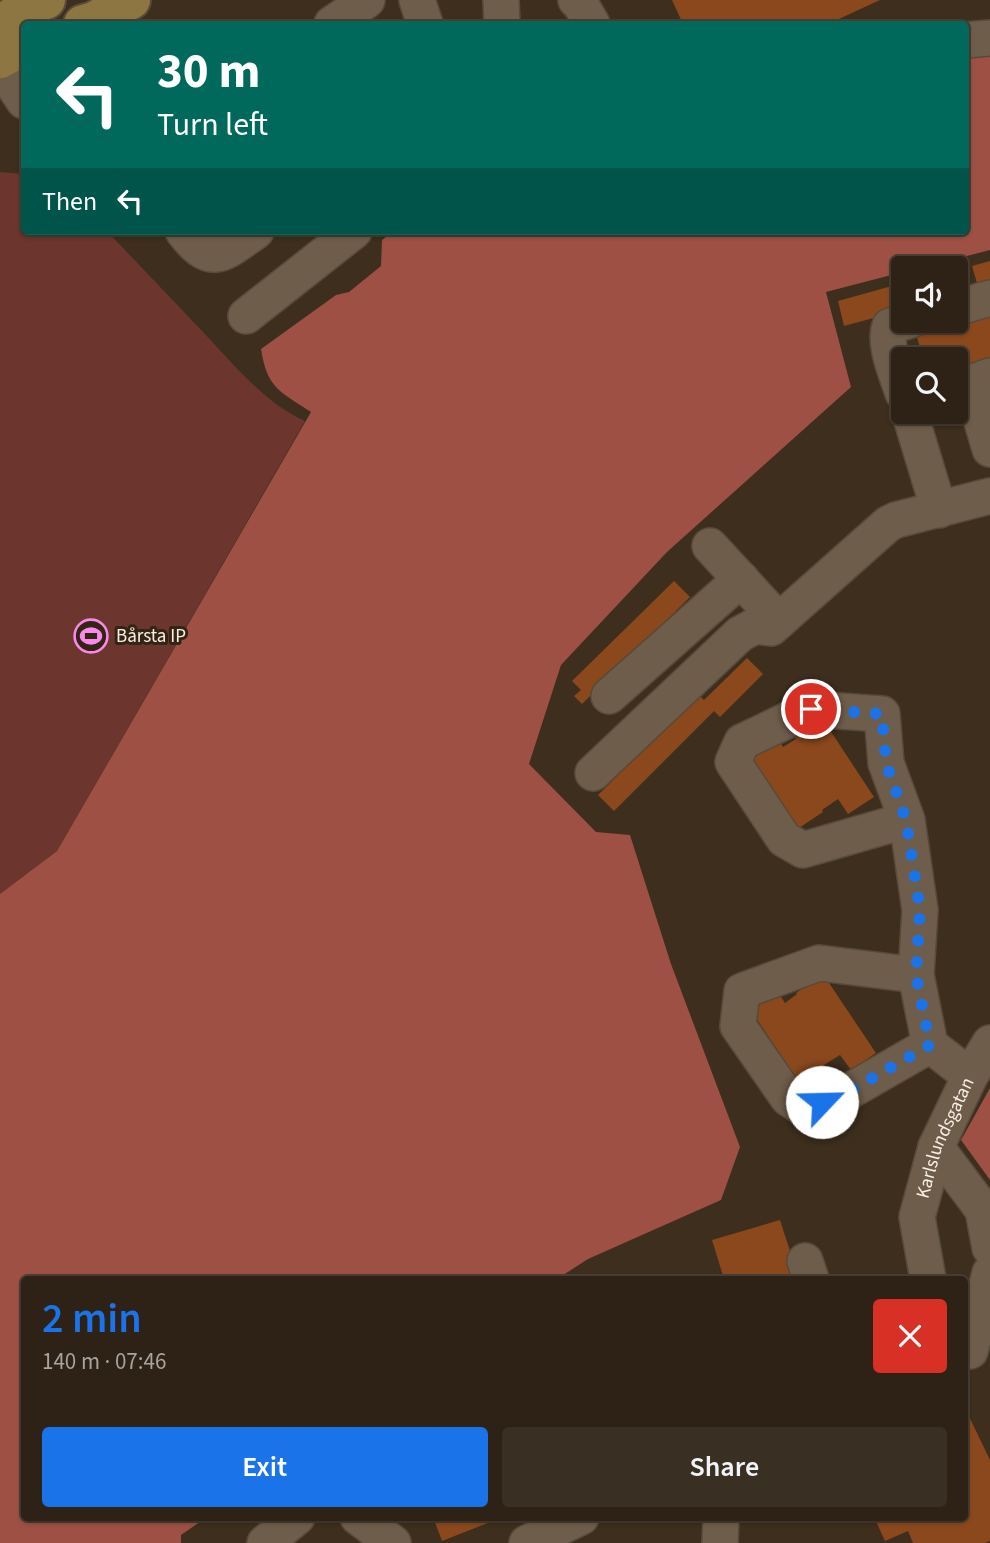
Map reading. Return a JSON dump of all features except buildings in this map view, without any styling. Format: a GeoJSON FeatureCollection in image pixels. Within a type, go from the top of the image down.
{"type":"FeatureCollection","features":[{"type":"Feature","properties":{"kind":"main road"},"geometry":{"type":"LineString","coordinates":[[94,21],[131,0]]}},
{"type":"Feature","properties":{"kind":"main road"},"geometry":{"type":"LineString","coordinates":[[0,58],[21,48]]}},
{"type":"Feature","properties":{"kind":"street"},"geometry":{"type":"LineString","coordinates":[[336,21],[367,0]]}},
{"type":"Feature","properties":{"kind":"street"},"geometry":{"type":"LineString","coordinates":[[417,0],[424,21]]}},
{"type":"Feature","properties":{"kind":"street"},"geometry":{"type":"LineString","coordinates":[[501,0],[502,21]]}},
{"type":"Feature","properties":{"kind":"street"},"geometry":{"type":"LineString","coordinates":[[576,0],[590,21]]}},
{"type":"Feature","properties":{"kind":"street"},"geometry":{"type":"LineString","coordinates":[[969,40],[990,38]]}},
{"type":"Feature","properties":{"kind":"street"},"geometry":{"type":"LineString","coordinates":[[0,65],[21,96]]}},
{"type":"Feature","properties":{"kind":"street"},"geometry":{"type":"LineString","coordinates":[[186,235],[197,248],[217,256],[250,235]]}},
{"type":"Feature","properties":{"kind":"street"},"geometry":{"type":"LineString","coordinates":[[246,316],[349,235]]}},
{"type":"Feature","properties":{"kind":"street"},"geometry":{"type":"LineString","coordinates":[[968,304],[990,298]]}},
{"type":"Feature","properties":{"kind":"street"},"geometry":{"type":"LineString","coordinates":[[891,326],[887,334],[891,353]]}},
{"type":"Feature","properties":{"kind":"street"},"geometry":{"type":"LineString","coordinates":[[990,376],[973,382],[973,391],[990,449]]}},
{"type":"Feature","properties":{"kind":"street"},"geometry":{"type":"LineString","coordinates":[[913,424],[939,510]]}},
{"type":"Feature","properties":{"kind":"street"},"geometry":{"type":"LineString","coordinates":[[593,773],[740,634],[755,626],[771,628],[888,524],[990,496]]}},
{"type":"Feature","properties":{"kind":"street"},"geometry":{"type":"LineString","coordinates":[[710,546],[779,621]]}},
{"type":"Feature","properties":{"kind":"street"},"geometry":{"type":"LineString","coordinates":[[609,696],[741,579]]}},
{"type":"Feature","properties":{"kind":"street"},"geometry":{"type":"LineString","coordinates":[[906,820],[803,850],[784,839],[733,762],[742,743],[811,709],[882,714],[886,763],[906,820],[920,910],[916,975],[930,1045],[970,1076]]}},
{"type":"Feature","properties":{"kind":"street"},"geometry":{"type":"LineString","coordinates":[[916,975],[819,963],[742,991],[738,1026],[788,1098],[804,1108],[841,1096],[930,1045]]}},
{"type":"Feature","properties":{"kind":"street","name":"Karlslundsgatan"},"geometry":{"type":"LineString","coordinates":[[927,1276],[917,1217],[936,1147],[970,1076],[990,1043]]}},
{"type":"Feature","properties":{"kind":"street"},"geometry":{"type":"LineString","coordinates":[[936,1147],[983,1210],[990,1248]]}},
{"type":"Feature","properties":{"kind":"street"},"geometry":{"type":"LineString","coordinates":[[972,1355],[990,1273]]}},
{"type":"Feature","properties":{"kind":"street"},"geometry":{"type":"LineString","coordinates":[[265,1543],[292,1521]]}},
{"type":"Feature","properties":{"kind":"street"},"geometry":{"type":"LineString","coordinates":[[363,1521],[393,1543]]}},
{"type":"Feature","properties":{"kind":"street"},"geometry":{"type":"LineString","coordinates":[[527,1534],[568,1521]]}},
{"type":"Feature","properties":{"kind":"street"},"geometry":{"type":"LineString","coordinates":[[720,1543],[721,1521]]}},
{"type":"Feature","properties":{"kind":"shaded area"},"geometry":{"type":"Polygon","coordinates":[[[990,38],[990,250],[967,256],[891,256],[891,275],[826,292],[851,387],[667,552],[561,665],[529,764],[596,832],[630,835],[671,964],[740,1147],[721,1200],[588,1259],[562,1276],[21,1276],[21,1521],[201,1521],[181,1535],[181,1543],[0,1543],[0,894],[57,851],[311,412],[277,388],[267,373],[261,349],[336,295],[349,292],[381,266],[382,240],[389,235],[969,235],[969,40],[990,38]]]}},
{"type":"Feature","properties":{"kind":"shaded area","name":"Bårsta IP"},"geometry":{"type":"Polygon","coordinates":[[[0,172],[21,174],[21,235],[111,235],[251,382],[277,404],[305,421],[57,851],[0,894],[0,172]]]}},
{"type":"Feature","properties":{"kind":"shaded area"},"geometry":{"type":"Polygon","coordinates":[[[990,1088],[990,1180],[961,1140],[990,1088]]]}},
{"type":"Feature","properties":{"kind":"place","name":"Bårsta IP"},"geometry":{"type":"Point","coordinates":[91,636]}},
{"type":"Feature","properties":{"kind":"route"},"geometry":{"type":"LineString","coordinates":[[811,709],[882,714],[886,763],[906,820],[920,910],[916,975],[930,1045],[841,1096],[822,1102]]}}]}
